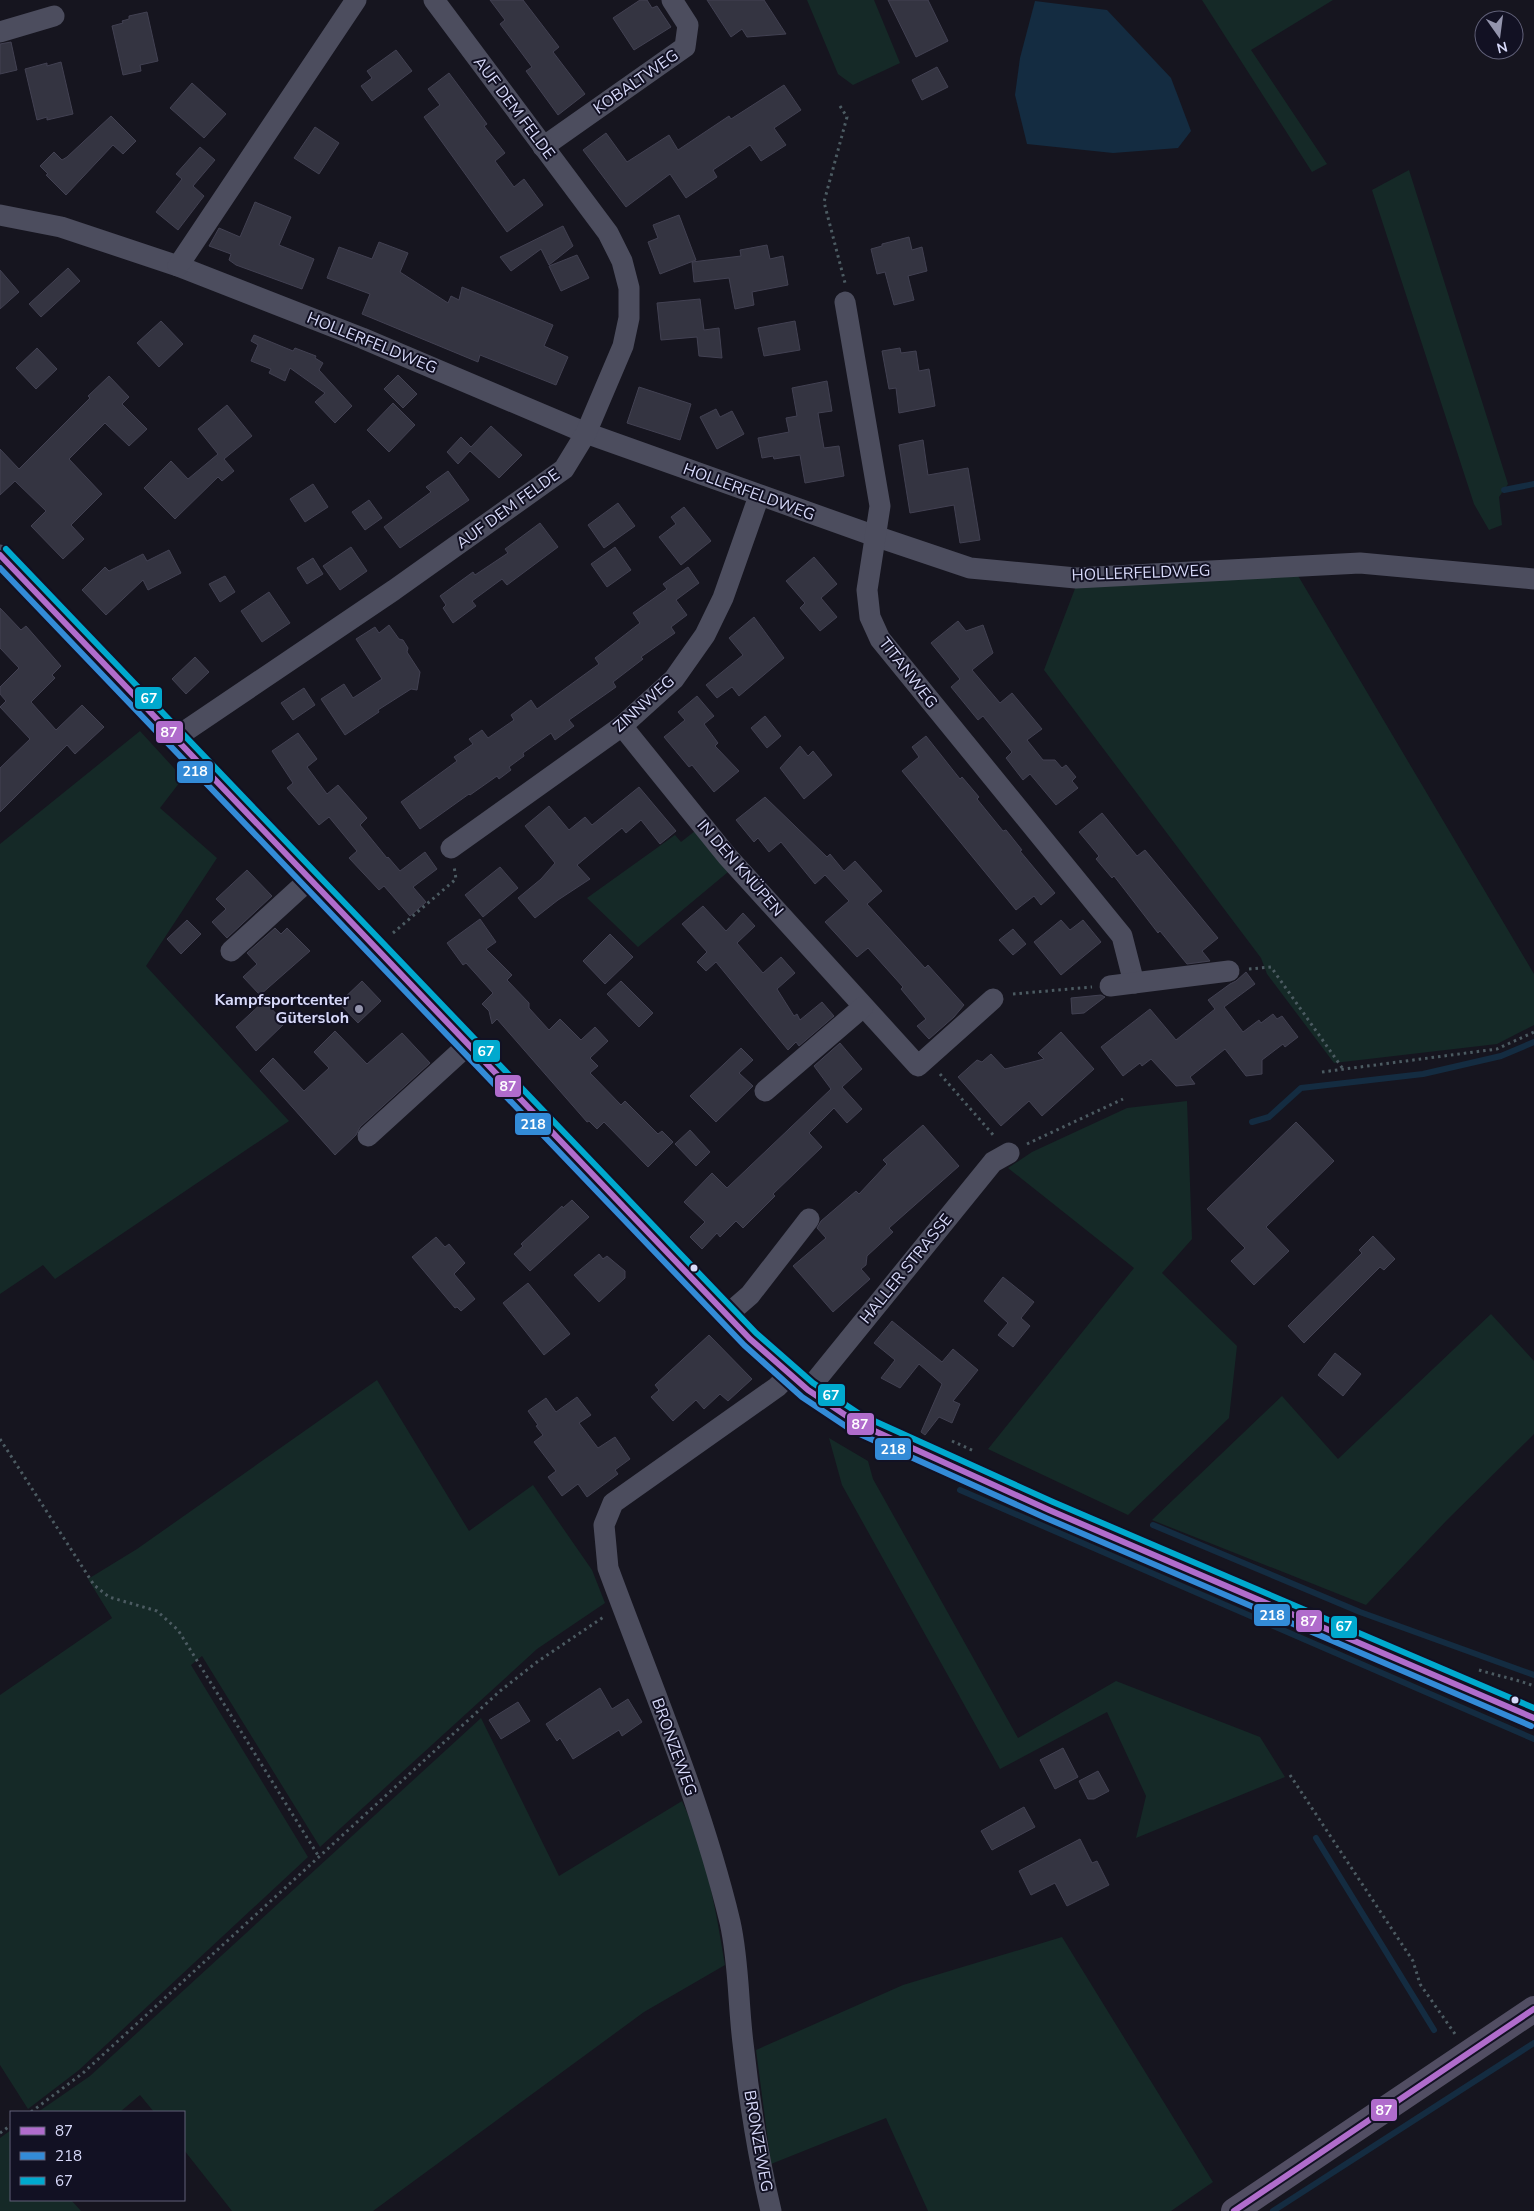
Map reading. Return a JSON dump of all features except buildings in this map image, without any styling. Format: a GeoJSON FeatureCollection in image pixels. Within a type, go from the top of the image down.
{"type":"FeatureCollection","features":[{"type":"Feature","properties":{"kind":"main road"},"geometry":{"type":"LineString","coordinates":[[1234,2211],[1534,2009]]}},
{"type":"Feature","properties":{"kind":"street"},"geometry":{"type":"LineString","coordinates":[[178,266],[356,0]]}},
{"type":"Feature","properties":{"kind":"street","name":"AUF DEM FELDE"},"geometry":{"type":"LineString","coordinates":[[175,738],[394,590],[564,469],[586,433],[623,346],[629,318],[629,288],[622,261],[608,233],[434,0]]}},
{"type":"Feature","properties":{"kind":"street","name":"KOBALTWEG"},"geometry":{"type":"LineString","coordinates":[[543,147],[685,47],[688,25],[672,0]]}},
{"type":"Feature","properties":{"kind":"street"},"geometry":{"type":"LineString","coordinates":[[0,32],[54,16]]}},
{"type":"Feature","properties":{"kind":"street","name":"HOLLERFELDWEG"},"geometry":{"type":"LineString","coordinates":[[0,215],[61,227],[178,266],[362,338],[586,433],[759,496],[970,568],[1076,578],[1360,563],[1534,579]]}},
{"type":"Feature","properties":{"kind":"street","name":"TITANWEG"},"geometry":{"type":"LineString","coordinates":[[845,302],[880,506],[867,590],[870,617],[880,639],[1122,936],[1134,983]]}},
{"type":"Feature","properties":{"kind":"street","name":"ZINNWEG"},"geometry":{"type":"LineString","coordinates":[[451,848],[622,726],[674,679],[705,636],[723,598],[759,496]]}},
{"type":"Feature","properties":{"kind":"street"},"geometry":{"type":"LineString","coordinates":[[0,555],[728,1315],[789,1375],[808,1390],[857,1422],[1049,1510],[1534,1718]]}},
{"type":"Feature","properties":{"kind":"street","name":"IN DEN KNÜPEN"},"geometry":{"type":"LineString","coordinates":[[622,726],[727,856],[918,1066]]}},
{"type":"Feature","properties":{"kind":"street"},"geometry":{"type":"LineString","coordinates":[[231,951],[311,878]]}},
{"type":"Feature","properties":{"kind":"street"},"geometry":{"type":"LineString","coordinates":[[1110,986],[1229,971]]}},
{"type":"Feature","properties":{"kind":"street"},"geometry":{"type":"LineString","coordinates":[[918,1066],[994,999]]}},
{"type":"Feature","properties":{"kind":"street"},"geometry":{"type":"LineString","coordinates":[[765,1091],[863,1007]]}},
{"type":"Feature","properties":{"kind":"street"},"geometry":{"type":"LineString","coordinates":[[368,1136],[469,1044]]}},
{"type":"Feature","properties":{"kind":"street","name":"HALLER STRASSE"},"geometry":{"type":"LineString","coordinates":[[808,1390],[993,1162],[1009,1153]]}},
{"type":"Feature","properties":{"kind":"street"},"geometry":{"type":"LineString","coordinates":[[728,1315],[750,1295],[809,1219]]}},
{"type":"Feature","properties":{"kind":"street","name":"BRONZEWEG"},"geometry":{"type":"LineString","coordinates":[[771,2211],[759,2158],[743,2043],[736,1964],[730,1924],[702,1823],[608,1568],[604,1525],[613,1503],[777,1387],[789,1375]]}},
{"type":"Feature","properties":{"kind":"path"},"geometry":{"type":"LineString","coordinates":[[840,106],[847,117],[824,202],[845,278],[845,302]]}},
{"type":"Feature","properties":{"kind":"path"},"geometry":{"type":"LineString","coordinates":[[377,947],[456,880],[451,848]]}},
{"type":"Feature","properties":{"kind":"path"},"geometry":{"type":"LineString","coordinates":[[1271,967],[1343,1069]]}},
{"type":"Feature","properties":{"kind":"path"},"geometry":{"type":"LineString","coordinates":[[994,999],[998,996],[1110,986]]}},
{"type":"Feature","properties":{"kind":"path"},"geometry":{"type":"LineString","coordinates":[[1322,1072],[1497,1049],[1534,1032]]}},
{"type":"Feature","properties":{"kind":"path"},"geometry":{"type":"LineString","coordinates":[[918,1066],[938,1073],[1009,1153],[1123,1099]]}},
{"type":"Feature","properties":{"kind":"path"},"geometry":{"type":"LineString","coordinates":[[0,1439],[94,1585],[109,1597],[157,1611],[178,1630],[319,1857]]}},
{"type":"Feature","properties":{"kind":"path"},"geometry":{"type":"LineString","coordinates":[[32,2111],[83,2073],[500,1691],[537,1662],[621,1604]]}},
{"type":"Feature","properties":{"kind":"path"},"geometry":{"type":"LineString","coordinates":[[1290,1775],[1413,1961],[1420,1984],[1468,2054]]}},
{"type":"Feature","properties":{"kind":"green space"},"geometry":{"type":"Polygon","coordinates":[[[807,0],[874,0],[900,63],[853,85],[838,74],[807,0]]]}},
{"type":"Feature","properties":{"kind":"green space"},"geometry":{"type":"Polygon","coordinates":[[[1202,0],[1333,0],[1251,50],[1327,164],[1312,172],[1202,0]]]}},
{"type":"Feature","properties":{"kind":"green space"},"geometry":{"type":"Polygon","coordinates":[[[1409,170],[1508,484],[1499,497],[1502,525],[1489,530],[1474,504],[1372,190],[1409,170]]]}},
{"type":"Feature","properties":{"kind":"green space"},"geometry":{"type":"Polygon","coordinates":[[[1297,574],[1534,974],[1534,1025],[1497,1044],[1334,1063],[1267,974],[1261,958],[1044,670],[1076,586],[1297,574]]]}},
{"type":"Feature","properties":{"kind":"green space"},"geometry":{"type":"Polygon","coordinates":[[[140,731],[183,778],[160,808],[217,858],[146,966],[289,1121],[55,1279],[43,1265],[0,1294],[0,844],[140,731]]]}},
{"type":"Feature","properties":{"kind":"green space"},"geometry":{"type":"Polygon","coordinates":[[[695,831],[728,872],[638,947],[587,898],[675,835],[681,842],[695,831]]]}},
{"type":"Feature","properties":{"kind":"green space"},"geometry":{"type":"Polygon","coordinates":[[[1187,1101],[1192,1239],[1162,1273],[1237,1346],[1229,1418],[1128,1515],[988,1449],[1134,1268],[1008,1168],[1032,1152],[1127,1108],[1187,1101]]]}},
{"type":"Feature","properties":{"kind":"green space"},"geometry":{"type":"Polygon","coordinates":[[[1491,1314],[1534,1361],[1534,1434],[1447,1520],[1366,1605],[1152,1520],[1282,1396],[1338,1459],[1491,1314]]]}},
{"type":"Feature","properties":{"kind":"green space"},"geometry":{"type":"Polygon","coordinates":[[[377,1380],[469,1531],[533,1485],[592,1570],[605,1603],[537,1649],[320,1847],[202,1656],[191,1665],[308,1857],[79,2070],[28,2109],[0,2065],[0,1695],[112,1618],[88,1579],[137,1549],[377,1380]]]}},
{"type":"Feature","properties":{"kind":"green space"},"geometry":{"type":"Polygon","coordinates":[[[829,1438],[868,1461],[873,1479],[1018,1738],[1116,1681],[1260,1737],[1285,1777],[1136,1838],[1146,1796],[1107,1712],[1000,1769],[842,1485],[829,1438]]]}},
{"type":"Feature","properties":{"kind":"green space"},"geometry":{"type":"Polygon","coordinates":[[[481,1718],[559,1876],[682,1801],[698,1840],[704,1861],[714,1902],[725,1965],[644,2012],[373,2211],[232,2211],[185,2151],[185,2111],[153,2111],[140,2095],[121,2111],[39,2111],[90,2076],[481,1718]]]}},
{"type":"Feature","properties":{"kind":"green space"},"geometry":{"type":"Polygon","coordinates":[[[1062,1937],[1213,2182],[1171,2211],[928,2211],[886,2118],[771,2164],[756,2050],[903,1985],[1062,1937]]]}},
{"type":"Feature","properties":{"kind":"green space"},"geometry":{"type":"Polygon","coordinates":[[[10,2131],[10,2201],[72,2201],[81,2211],[0,2211],[0,2138],[10,2131]]]}},
{"type":"Feature","properties":{"kind":"water"},"geometry":{"type":"Polygon","coordinates":[[[1035,1],[1107,10],[1171,78],[1191,131],[1178,148],[1113,153],[1027,144],[1015,95],[1020,58],[1035,1]]]}},
{"type":"Feature","properties":{"kind":"waterway"},"geometry":{"type":"LineString","coordinates":[[1504,490],[1534,484]]}},
{"type":"Feature","properties":{"kind":"waterway"},"geometry":{"type":"LineString","coordinates":[[1252,1122],[1269,1117],[1301,1088],[1423,1074],[1501,1056],[1534,1042]]}},
{"type":"Feature","properties":{"kind":"waterway"},"geometry":{"type":"LineString","coordinates":[[960,1490],[1534,1739]]}},
{"type":"Feature","properties":{"kind":"waterway"},"geometry":{"type":"LineString","coordinates":[[1153,1525],[1360,1612],[1534,1675]]}},
{"type":"Feature","properties":{"kind":"waterway"},"geometry":{"type":"LineString","coordinates":[[1316,1838],[1434,2030]]}},
{"type":"Feature","properties":{"kind":"waterway"},"geometry":{"type":"LineString","coordinates":[[1273,2211],[1534,2043]]}},
{"type":"Feature","properties":{"kind":"transit line","name":"67"},"geometry":{"type":"LineString","coordinates":[[6,549],[756,1333],[813,1383],[861,1415],[1053,1502],[1534,1708]]}},
{"type":"Feature","properties":{"kind":"transit line","name":"87"},"geometry":{"type":"LineString","coordinates":[[0,555],[750,1339],[808,1390],[857,1423],[1049,1510],[1534,1718]]}},
{"type":"Feature","properties":{"kind":"transit line","name":"218"},"geometry":{"type":"LineString","coordinates":[[0,568],[744,1345],[802,1397],[853,1431],[1046,1518],[1531,1726]]}},
{"type":"Feature","properties":{"kind":"transit line","name":"87"},"geometry":{"type":"LineString","coordinates":[[1234,2211],[1534,2009]]}},
{"type":"Feature","properties":{"kind":"place","name":"Kampfsportcenter Gütersloh"},"geometry":{"type":"Point","coordinates":[359,1009]}}]}
